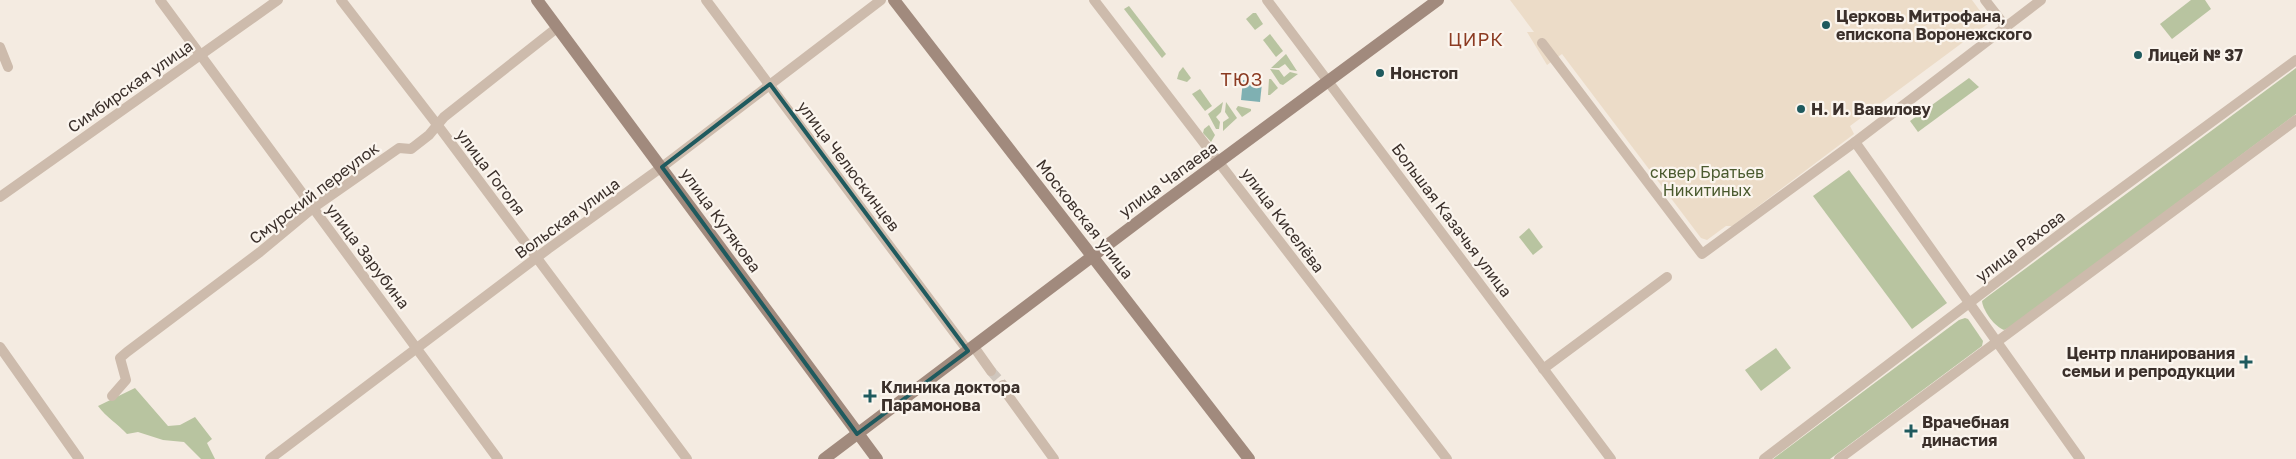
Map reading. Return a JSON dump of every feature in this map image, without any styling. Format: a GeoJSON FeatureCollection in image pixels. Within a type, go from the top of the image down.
{"type":"FeatureCollection","features":[{"type":"Feature","properties":{"kind":"street","name":"улица Зарубина"},"geometry":{"type":"LineString","coordinates":[[160,0],[498,459]]}},
{"type":"Feature","properties":{"kind":"street","name":"Симбирская улица"},"geometry":{"type":"LineString","coordinates":[[0,197],[278,0]]}},
{"type":"Feature","properties":{"kind":"street","name":"улица Гоголя"},"geometry":{"type":"LineString","coordinates":[[341,0],[437,124],[687,459]]}},
{"type":"Feature","properties":{"kind":"street","name":"улица Кутякова"},"geometry":{"type":"LineString","coordinates":[[538,0],[877,459]]}},
{"type":"Feature","properties":{"kind":"street","name":"улица Челюскинцев"},"geometry":{"type":"LineString","coordinates":[[706,0],[971,349],[992,371]]}},
{"type":"Feature","properties":{"kind":"street","name":"Вольская улица"},"geometry":{"type":"LineString","coordinates":[[270,459],[662,167],[881,0]]}},
{"type":"Feature","properties":{"kind":"street","name":"Московская улица"},"geometry":{"type":"LineString","coordinates":[[894,0],[1249,459]]}},
{"type":"Feature","properties":{"kind":"street","name":"улица Киселёва"},"geometry":{"type":"LineString","coordinates":[[1094,0],[1447,459]]}},
{"type":"Feature","properties":{"kind":"street","name":"Большая Казачья улица"},"geometry":{"type":"LineString","coordinates":[[1267,0],[1611,459]]}},
{"type":"Feature","properties":{"kind":"street","name":"улица Чапаева"},"geometry":{"type":"LineString","coordinates":[[824,459],[1093,256],[1438,0]]}},
{"type":"Feature","properties":{"kind":"street"},"geometry":{"type":"LineString","coordinates":[[1985,0],[2008,25]]}},
{"type":"Feature","properties":{"kind":"street"},"geometry":{"type":"LineString","coordinates":[[1993,0],[2008,25]]}},
{"type":"Feature","properties":{"kind":"street"},"geometry":{"type":"LineString","coordinates":[[1542,42],[1702,254],[1855,142],[2042,0]]}},
{"type":"Feature","properties":{"kind":"street","name":"Смурский переулок"},"geometry":{"type":"LineString","coordinates":[[112,396],[126,380],[120,358],[260,252],[313,208],[399,148],[411,150],[429,135],[437,124],[558,27]]}},
{"type":"Feature","properties":{"kind":"street"},"geometry":{"type":"LineString","coordinates":[[0,47],[8,67]]}},
{"type":"Feature","properties":{"kind":"street","name":"улица Рахова"},"geometry":{"type":"LineString","coordinates":[[1764,459],[2077,221],[2296,60]]}},
{"type":"Feature","properties":{"kind":"street"},"geometry":{"type":"LineString","coordinates":[[1839,459],[2296,120]]}},
{"type":"Feature","properties":{"kind":"street"},"geometry":{"type":"LineString","coordinates":[[1855,142],[2080,459]]}},
{"type":"Feature","properties":{"kind":"street"},"geometry":{"type":"LineString","coordinates":[[1543,370],[1667,277]]}},
{"type":"Feature","properties":{"kind":"street"},"geometry":{"type":"LineString","coordinates":[[0,347],[79,459]]}},
{"type":"Feature","properties":{"kind":"street"},"geometry":{"type":"LineString","coordinates":[[1003,386],[1006,394],[1054,459]]}},
{"type":"Feature","properties":{"kind":"highlighted area"},"geometry":{"type":"Polygon","coordinates":[[[770,84],[968,351],[857,434],[662,167],[770,84]]]}},
{"type":"Feature","properties":{"kind":"green space"},"geometry":{"type":"Polygon","coordinates":[[[2191,0],[2205,0],[2211,9],[2172,39],[2160,24],[2191,0]]]}},
{"type":"Feature","properties":{"kind":"green space"},"geometry":{"type":"Polygon","coordinates":[[[1129,6],[1166,54],[1162,58],[1124,9],[1129,6]]]}},
{"type":"Feature","properties":{"kind":"green space"},"geometry":{"type":"Polygon","coordinates":[[[1253,13],[1256,13],[1263,24],[1255,30],[1246,19],[1253,13]]]}},
{"type":"Feature","properties":{"kind":"green space"},"geometry":{"type":"Polygon","coordinates":[[[1270,34],[1283,51],[1276,57],[1263,40],[1270,34]]]}},
{"type":"Feature","properties":{"kind":"green space"},"geometry":{"type":"Polygon","coordinates":[[[1286,54],[1297,71],[1290,70],[1285,64],[1279,68],[1271,68],[1286,54]]]}},
{"type":"Feature","properties":{"kind":"green space"},"geometry":{"type":"Polygon","coordinates":[[[1183,67],[1191,78],[1187,82],[1177,79],[1183,67]]]}},
{"type":"Feature","properties":{"kind":"green space"},"geometry":{"type":"Polygon","coordinates":[[[2296,68],[2296,114],[2011,327],[2004,330],[1997,326],[1990,318],[1982,301],[2296,68]]]}},
{"type":"Feature","properties":{"kind":"green space"},"geometry":{"type":"Polygon","coordinates":[[[1270,69],[1279,70],[1284,77],[1290,72],[1298,74],[1283,85],[1280,84],[1270,69]]]}},
{"type":"Feature","properties":{"kind":"green space"},"geometry":{"type":"Polygon","coordinates":[[[1969,78],[1979,87],[1918,132],[1910,121],[1969,78]]]}},
{"type":"Feature","properties":{"kind":"green space"},"geometry":{"type":"Polygon","coordinates":[[[1269,79],[1278,88],[1268,95],[1269,79]]]}},
{"type":"Feature","properties":{"kind":"green space"},"geometry":{"type":"Polygon","coordinates":[[[1200,89],[1212,106],[1205,111],[1192,94],[1200,89]]]}},
{"type":"Feature","properties":{"kind":"green space"},"geometry":{"type":"Polygon","coordinates":[[[1223,102],[1221,112],[1216,117],[1220,122],[1219,129],[1216,129],[1208,114],[1223,102]]]}},
{"type":"Feature","properties":{"kind":"green space"},"geometry":{"type":"Polygon","coordinates":[[[1226,102],[1237,118],[1223,131],[1223,122],[1229,118],[1225,112],[1226,102]]]}},
{"type":"Feature","properties":{"kind":"green space"},"geometry":{"type":"Polygon","coordinates":[[[1238,106],[1251,109],[1251,111],[1242,117],[1236,109],[1238,106]]]}},
{"type":"Feature","properties":{"kind":"green space"},"geometry":{"type":"Polygon","coordinates":[[[1209,125],[1215,135],[1211,142],[1203,133],[1204,129],[1209,125]]]}},
{"type":"Feature","properties":{"kind":"green space"},"geometry":{"type":"Polygon","coordinates":[[[1849,170],[1947,303],[1912,329],[1813,196],[1849,170]]]}},
{"type":"Feature","properties":{"kind":"green space"},"geometry":{"type":"Polygon","coordinates":[[[1529,228],[1543,247],[1533,255],[1519,237],[1529,228]]]}},
{"type":"Feature","properties":{"kind":"green space"},"geometry":{"type":"Polygon","coordinates":[[[1968,319],[1983,341],[1982,346],[1830,459],[1773,459],[1959,320],[1968,319]]]}},
{"type":"Feature","properties":{"kind":"green space"},"geometry":{"type":"Polygon","coordinates":[[[1776,348],[1791,368],[1761,391],[1745,370],[1776,348]]]}},
{"type":"Feature","properties":{"kind":"green space"},"geometry":{"type":"Polygon","coordinates":[[[135,388],[168,426],[180,425],[195,417],[212,439],[207,443],[215,459],[201,459],[184,442],[163,440],[138,432],[127,434],[98,406],[135,388]]]}},
{"type":"Feature","properties":{"kind":"shaded area"},"geometry":{"type":"Polygon","coordinates":[[[1510,0],[1972,0],[1989,23],[1850,126],[1854,134],[1732,226],[1726,226],[1707,240],[1701,238],[1562,54],[1547,65],[1527,32],[1534,32],[1510,0]]]}},
{"type":"Feature","properties":{"kind":"water"},"geometry":{"type":"Polygon","coordinates":[[[1243,80],[1262,83],[1260,102],[1241,100],[1243,80]]]}},
{"type":"Feature","properties":{"kind":"tunnel"},"geometry":{"type":"LineString","coordinates":[[991,371],[1003,385]]}},
{"type":"Feature","properties":{"kind":"place","name":"Церковь Митрофана, епископа Воронежского"},"geometry":{"type":"Point","coordinates":[1826,25]}},
{"type":"Feature","properties":{"kind":"place","name":"Лицей № 37"},"geometry":{"type":"Point","coordinates":[2138,55]}},
{"type":"Feature","properties":{"kind":"place","name":"Нонстоп"},"geometry":{"type":"Point","coordinates":[1380,73]}},
{"type":"Feature","properties":{"kind":"place","name":"Н. И. Вавилову"},"geometry":{"type":"Point","coordinates":[1801,109]}},
{"type":"Feature","properties":{"kind":"place","name":"Центр планирования семьи и репродукции"},"geometry":{"type":"Point","coordinates":[2246,362]}},
{"type":"Feature","properties":{"kind":"place","name":"Клиника доктора Парамонова"},"geometry":{"type":"Point","coordinates":[870,396]}},
{"type":"Feature","properties":{"kind":"place","name":"Врачебная династия"},"geometry":{"type":"Point","coordinates":[1911,431]}},
{"type":"Feature","properties":{"kind":"district","name":"ЦИРК"},"geometry":{"type":"Point","coordinates":[1476,39]}},
{"type":"Feature","properties":{"kind":"district","name":"ТЮЗ"},"geometry":{"type":"Point","coordinates":[1242,79]}},
{"type":"Feature","properties":{"kind":"park label","name":"сквер Братьев Никитиных"},"geometry":{"type":"Point","coordinates":[1707,181]}}]}
